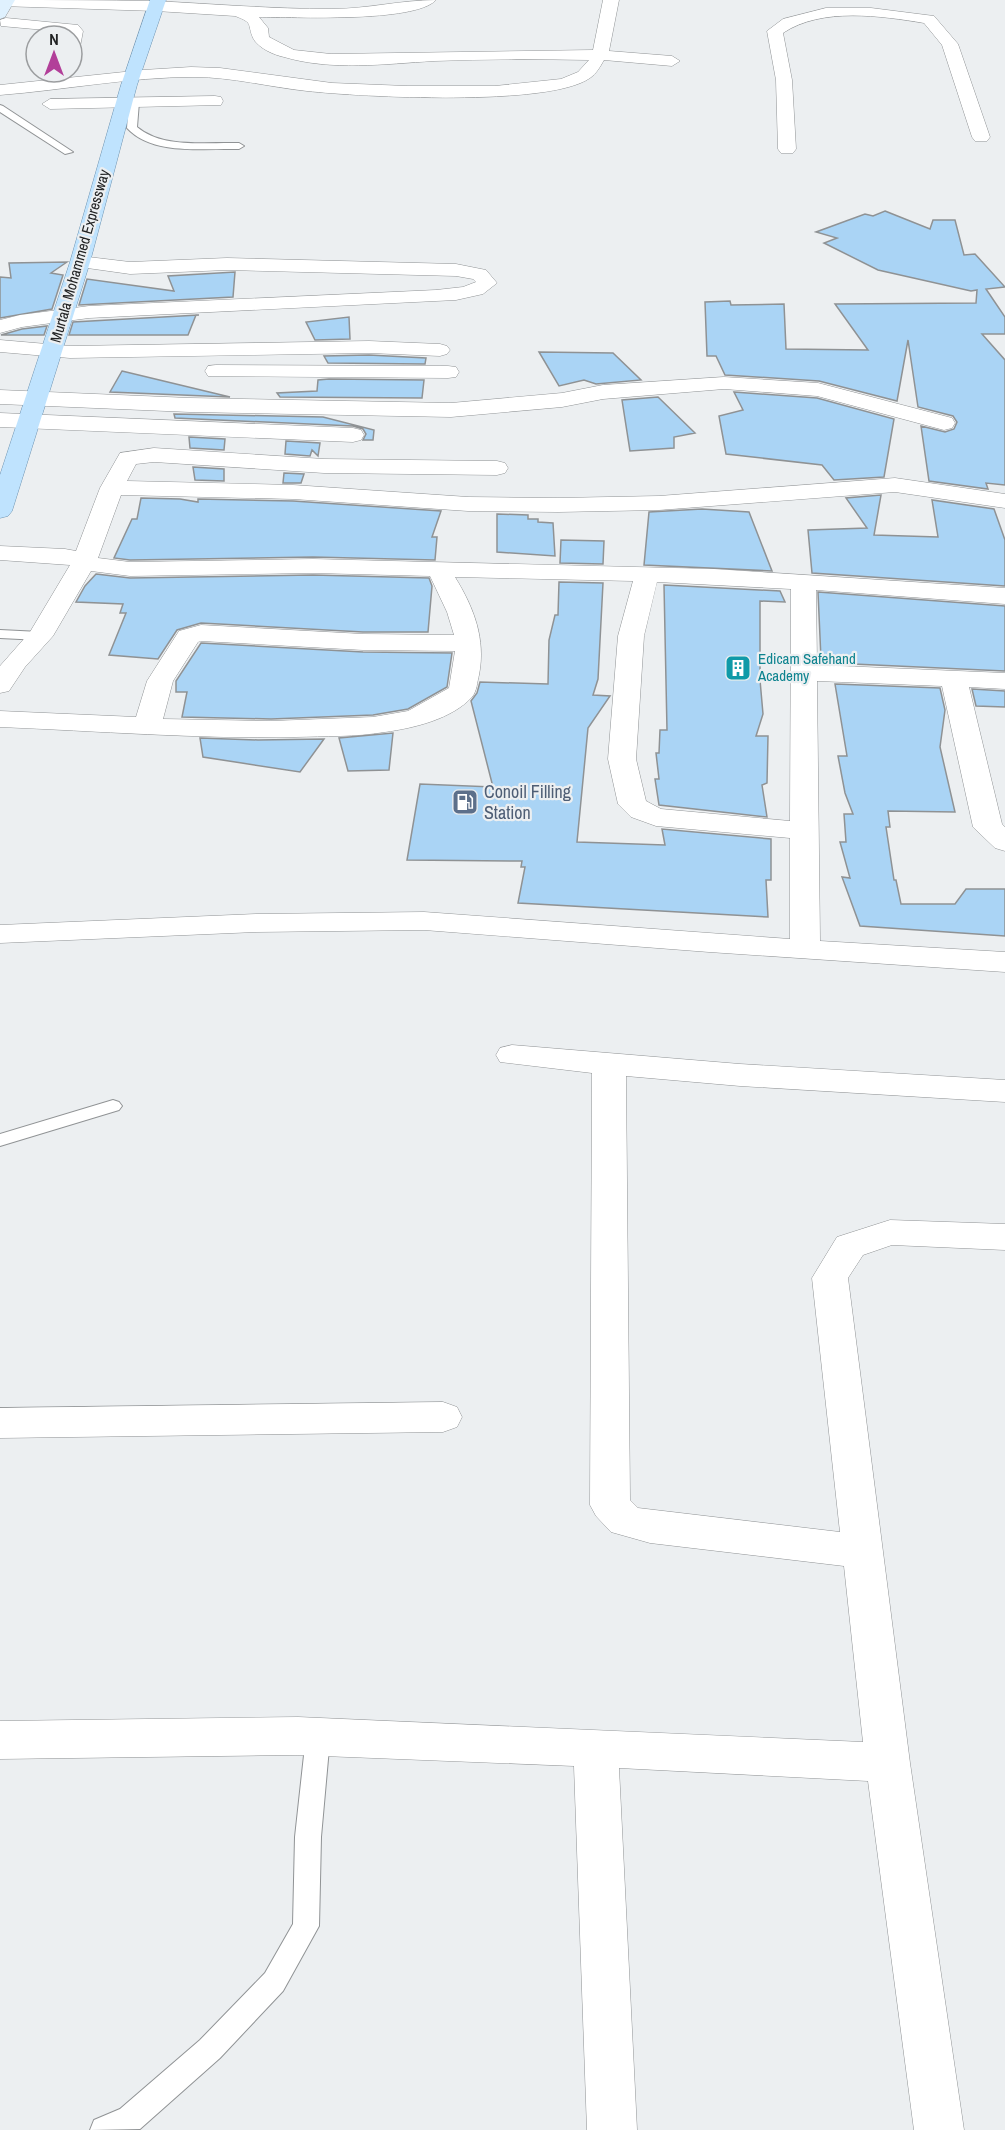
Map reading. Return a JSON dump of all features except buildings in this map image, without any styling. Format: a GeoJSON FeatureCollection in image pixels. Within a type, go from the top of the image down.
{"type":"FeatureCollection","features":[{"type":"Feature","properties":{"kind":"main road"},"geometry":{"type":"LineString","coordinates":[[0,14],[7,0]]}},
{"type":"Feature","properties":{"kind":"main road","name":"Murtala Mohammed Expressway"},"geometry":{"type":"LineString","coordinates":[[0,511],[38,397],[61,351],[62,316],[129,102],[132,76],[157,3]]}},
{"type":"Feature","properties":{"kind":"street"},"geometry":{"type":"LineString","coordinates":[[0,1],[157,3],[237,12],[378,12],[402,9],[428,0]]}},
{"type":"Feature","properties":{"kind":"street"},"geometry":{"type":"LineString","coordinates":[[0,90],[191,72],[310,86],[382,90],[481,91],[531,88],[583,76],[600,55],[611,0]]}},
{"type":"Feature","properties":{"kind":"street"},"geometry":{"type":"LineString","coordinates":[[921,0],[929,19],[950,44],[981,137]]}},
{"type":"Feature","properties":{"kind":"street"},"geometry":{"type":"LineString","coordinates":[[787,149],[783,80],[775,37],[775,31],[783,23],[806,16],[865,11],[929,19]]}},
{"type":"Feature","properties":{"kind":"street"},"geometry":{"type":"LineString","coordinates":[[237,12],[251,17],[260,28],[264,55],[246,78]]}},
{"type":"Feature","properties":{"kind":"street"},"geometry":{"type":"LineString","coordinates":[[0,23],[24,25]]}},
{"type":"Feature","properties":{"kind":"street"},"geometry":{"type":"LineString","coordinates":[[264,55],[292,54],[381,59],[600,55],[672,61]]}},
{"type":"Feature","properties":{"kind":"street"},"geometry":{"type":"LineString","coordinates":[[19,105],[44,84]]}},
{"type":"Feature","properties":{"kind":"street"},"geometry":{"type":"LineString","coordinates":[[0,108],[19,105],[215,101]]}},
{"type":"Feature","properties":{"kind":"street"},"geometry":{"type":"LineString","coordinates":[[0,327],[20,321],[89,312],[436,296],[465,293],[482,288],[488,283],[479,274],[456,270],[226,264],[130,268],[80,262]]}},
{"type":"Feature","properties":{"kind":"street"},"geometry":{"type":"LineString","coordinates":[[89,312],[130,268]]}},
{"type":"Feature","properties":{"kind":"street"},"geometry":{"type":"LineString","coordinates":[[0,346],[61,351],[369,347],[440,350]]}},
{"type":"Feature","properties":{"kind":"street"},"geometry":{"type":"LineString","coordinates":[[61,351],[96,363],[148,368],[268,373],[448,372]]}},
{"type":"Feature","properties":{"kind":"street"},"geometry":{"type":"LineString","coordinates":[[0,397],[190,405],[451,410],[562,400],[603,392],[724,383],[818,390],[944,423]]}},
{"type":"Feature","properties":{"kind":"street"},"geometry":{"type":"LineString","coordinates":[[0,420],[353,435]]}},
{"type":"Feature","properties":{"kind":"street"},"geometry":{"type":"LineString","coordinates":[[0,685],[16,662],[40,636],[84,562],[112,488],[128,458],[154,455],[324,466],[497,468]]}},
{"type":"Feature","properties":{"kind":"street"},"geometry":{"type":"LineString","coordinates":[[112,488],[303,493],[468,504],[558,505],[659,503],[895,485],[1005,501]]}},
{"type":"Feature","properties":{"kind":"street"},"geometry":{"type":"LineString","coordinates":[[0,553],[65,556],[99,566],[130,568],[313,566],[647,574],[1005,596]]}},
{"type":"Feature","properties":{"kind":"street"},"geometry":{"type":"LineString","coordinates":[[0,719],[147,726],[283,729],[374,726],[409,720],[431,712],[462,692],[468,657],[465,629],[454,595],[438,570]]}},
{"type":"Feature","properties":{"kind":"street"},"geometry":{"type":"LineString","coordinates":[[647,574],[631,636],[622,759],[632,804],[641,811],[657,817],[804,831]]}},
{"type":"Feature","properties":{"kind":"street"},"geometry":{"type":"LineString","coordinates":[[803,583],[805,949]]}},
{"type":"Feature","properties":{"kind":"street"},"geometry":{"type":"LineString","coordinates":[[147,726],[160,681],[188,636],[201,633],[363,642],[467,643]]}},
{"type":"Feature","properties":{"kind":"street"},"geometry":{"type":"LineString","coordinates":[[803,672],[1005,681]]}},
{"type":"Feature","properties":{"kind":"street"},"geometry":{"type":"LineString","coordinates":[[953,678],[988,827],[1005,842]]}},
{"type":"Feature","properties":{"kind":"street"},"geometry":{"type":"LineString","coordinates":[[0,934],[256,923],[424,921],[1005,962]]}},
{"type":"Feature","properties":{"kind":"street"},"geometry":{"type":"LineString","coordinates":[[512,1055],[740,1075],[1005,1091]]}},
{"type":"Feature","properties":{"kind":"street"},"geometry":{"type":"LineString","coordinates":[[609,1064],[610,1505],[625,1521],[650,1527],[861,1551]]}},
{"type":"Feature","properties":{"kind":"street"},"geometry":{"type":"LineString","coordinates":[[939,2130],[888,1763],[830,1278],[850,1246],[890,1232],[1005,1237]]}},
{"type":"Feature","properties":{"kind":"street"},"geometry":{"type":"LineString","coordinates":[[0,1423],[443,1418]]}},
{"type":"Feature","properties":{"kind":"street"},"geometry":{"type":"LineString","coordinates":[[0,1740],[318,1737],[888,1763]]}},
{"type":"Feature","properties":{"kind":"street"},"geometry":{"type":"LineString","coordinates":[[596,1748],[612,2130]]}},
{"type":"Feature","properties":{"kind":"lane"},"geometry":{"type":"LineString","coordinates":[[129,102],[132,128],[144,138],[167,144],[239,146]]}},
{"type":"Feature","properties":{"kind":"lane"},"geometry":{"type":"LineString","coordinates":[[0,108],[68,152]]}},
{"type":"Feature","properties":{"kind":"lane"},"geometry":{"type":"LineString","coordinates":[[0,633],[40,636]]}},
{"type":"Feature","properties":{"kind":"lane"},"geometry":{"type":"LineString","coordinates":[[0,1140],[113,1106]]}},
{"type":"Feature","properties":{"kind":"lane"},"geometry":{"type":"LineString","coordinates":[[104,2130],[130,2119],[210,2049],[274,1982],[306,1926],[308,1837],[318,1737]]}},
{"type":"Feature","properties":{"kind":"place","name":"Edicam Safehand Academy"},"geometry":{"type":"Point","coordinates":[738,668]}},
{"type":"Feature","properties":{"kind":"place","name":"Conoil Filling Station"},"geometry":{"type":"Point","coordinates":[465,802]}}]}
